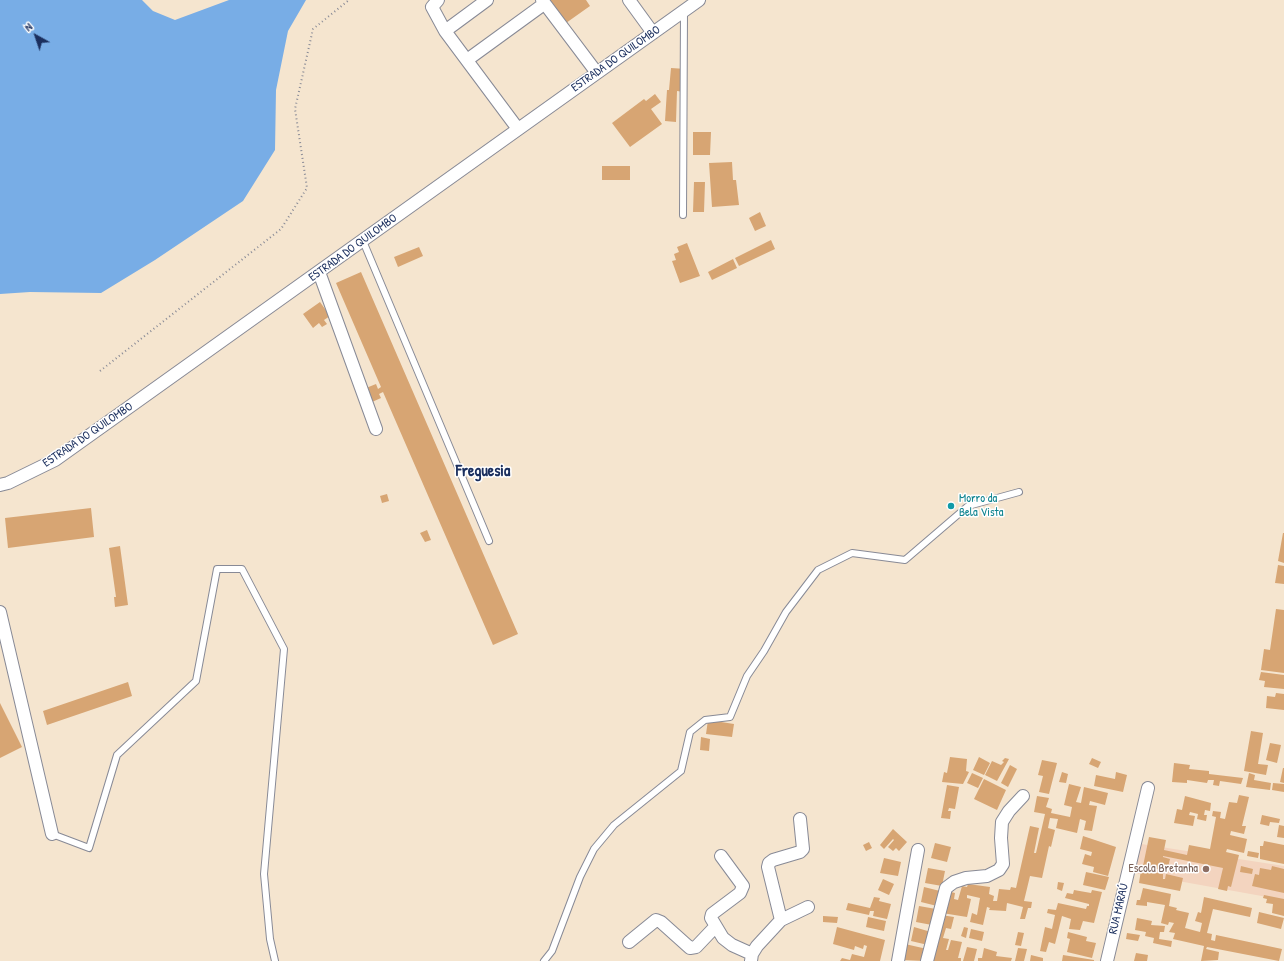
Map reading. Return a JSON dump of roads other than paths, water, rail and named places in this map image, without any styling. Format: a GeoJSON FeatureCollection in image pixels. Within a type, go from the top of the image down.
{"type":"FeatureCollection","features":[{"type":"Feature","properties":{"kind":"street"},"geometry":{"type":"LineString","coordinates":[[445,31],[488,0]]}},
{"type":"Feature","properties":{"kind":"street"},"geometry":{"type":"LineString","coordinates":[[629,0],[653,33]]}},
{"type":"Feature","properties":{"kind":"street","name":"ESTRADA DO QUILOMBO"},"geometry":{"type":"LineString","coordinates":[[0,485],[8,483],[55,460],[699,0]]}},
{"type":"Feature","properties":{"kind":"street"},"geometry":{"type":"LineString","coordinates":[[433,2],[445,31],[518,129]]}},
{"type":"Feature","properties":{"kind":"street"},"geometry":{"type":"LineString","coordinates":[[467,60],[543,2],[597,73]]}},
{"type":"Feature","properties":{"kind":"street"},"geometry":{"type":"LineString","coordinates":[[319,272],[376,429]]}},
{"type":"Feature","properties":{"kind":"street"},"geometry":{"type":"LineString","coordinates":[[0,612],[52,834]]}},
{"type":"Feature","properties":{"kind":"street","name":"RUA MARAÚ"},"geometry":{"type":"LineString","coordinates":[[1107,961],[1148,788]]}},
{"type":"Feature","properties":{"kind":"street"},"geometry":{"type":"LineString","coordinates":[[927,961],[946,888],[954,882],[987,876],[999,870],[1003,864],[1001,838],[1002,822],[1009,811],[1023,796]]}},
{"type":"Feature","properties":{"kind":"street"},"geometry":{"type":"LineString","coordinates":[[781,920],[768,867],[769,863],[773,860],[800,852],[804,849],[800,819]]}},
{"type":"Feature","properties":{"kind":"street"},"geometry":{"type":"LineString","coordinates":[[898,961],[918,850]]}},
{"type":"Feature","properties":{"kind":"street"},"geometry":{"type":"LineString","coordinates":[[721,856],[743,886],[740,892],[712,914],[711,918],[715,928],[732,946],[752,957],[757,946],[781,920],[808,907]]}},
{"type":"Feature","properties":{"kind":"street"},"geometry":{"type":"LineString","coordinates":[[629,942],[656,920],[661,922],[690,948],[696,947],[715,928]]}},
{"type":"Feature","properties":{"kind":"lane"},"geometry":{"type":"LineString","coordinates":[[683,216],[684,11]]}},
{"type":"Feature","properties":{"kind":"lane"},"geometry":{"type":"LineString","coordinates":[[363,240],[489,541]]}},
{"type":"Feature","properties":{"kind":"lane"},"geometry":{"type":"LineString","coordinates":[[544,961],[552,951],[580,878],[594,849],[614,825],[681,771],[690,732],[705,720],[730,717],[746,676],[764,651],[786,612],[818,570],[852,553],[905,560],[968,506],[1019,492]]}},
{"type":"Feature","properties":{"kind":"lane"},"geometry":{"type":"LineString","coordinates":[[52,834],[89,848],[117,755],[196,681],[217,569],[242,569],[284,648],[264,874],[270,939],[275,961]]}},
{"type":"Feature","properties":{"kind":"water"},"geometry":{"type":"Polygon","coordinates":[[[0,0],[142,0],[153,11],[175,20],[229,0],[306,0],[288,31],[276,90],[275,150],[243,201],[155,260],[101,293],[30,292],[0,294],[0,0]]]}},
{"type":"Feature","properties":{"kind":"place","name":"Morro da Bela Vista"},"geometry":{"type":"Point","coordinates":[951,506]}},
{"type":"Feature","properties":{"kind":"place","name":"Escola Bretanha"},"geometry":{"type":"Point","coordinates":[1206,869]}},
{"type":"Feature","properties":{"kind":"district","name":"Freguesia"},"geometry":{"type":"Point","coordinates":[483,472]}}]}
